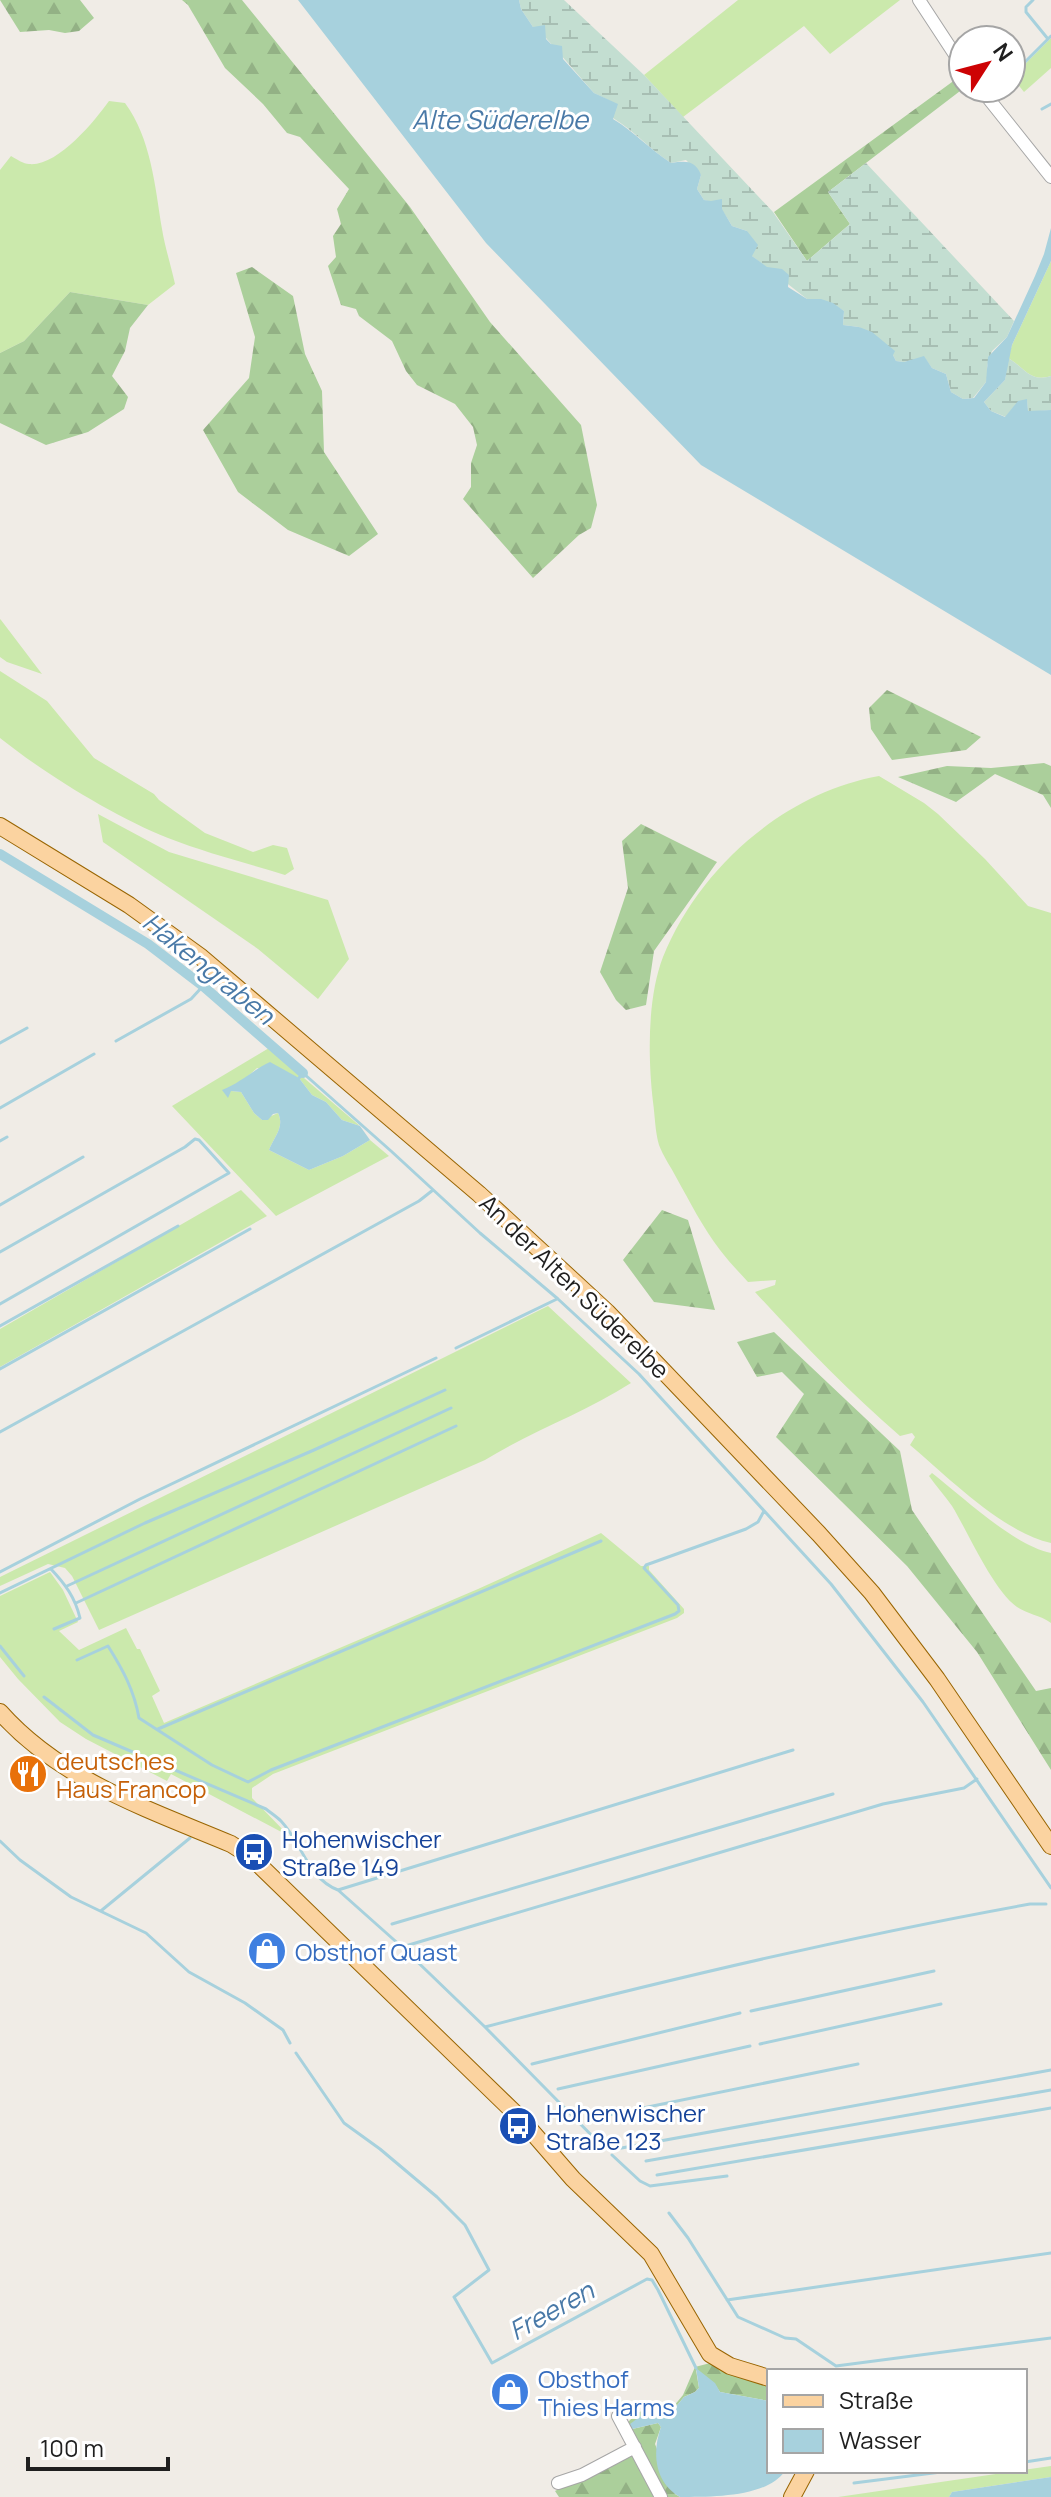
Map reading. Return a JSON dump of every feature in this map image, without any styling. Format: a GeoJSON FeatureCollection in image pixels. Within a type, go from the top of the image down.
{"type":"FeatureCollection","features":[{"type":"Feature","properties":{"kind":"main road","name":"An der Alten Süderelbe"},"geometry":{"type":"LineString","coordinates":[[0,826],[117,897],[179,940],[479,1194],[607,1312],[872,1593],[937,1679],[1051,1846]]}},
{"type":"Feature","properties":{"kind":"main road"},"geometry":{"type":"LineString","coordinates":[[0,1712],[40,1749],[89,1781],[231,1844],[250,1856],[520,2118],[573,2179],[651,2254],[710,2354],[730,2366],[767,2377]]}},
{"type":"Feature","properties":{"kind":"main road"},"geometry":{"type":"LineString","coordinates":[[792,2497],[805,2473]]}},
{"type":"Feature","properties":{"kind":"street"},"geometry":{"type":"LineString","coordinates":[[919,0],[947,43]]}},
{"type":"Feature","properties":{"kind":"street"},"geometry":{"type":"LineString","coordinates":[[993,104],[1051,177]]}},
{"type":"Feature","properties":{"kind":"street"},"geometry":{"type":"LineString","coordinates":[[620,2419],[661,2497]]}},
{"type":"Feature","properties":{"kind":"street"},"geometry":{"type":"LineString","coordinates":[[558,2483],[582,2475],[632,2443]]}},
{"type":"Feature","properties":{"kind":"green space"},"geometry":{"type":"Polygon","coordinates":[[[0,0],[80,0],[94,18],[79,31],[20,32],[0,0]]]}},
{"type":"Feature","properties":{"kind":"green space"},"geometry":{"type":"Polygon","coordinates":[[[182,0],[242,0],[410,207],[490,322],[581,425],[597,505],[591,528],[579,535],[533,578],[463,499],[471,487],[471,463],[477,445],[473,427],[455,404],[417,385],[406,371],[392,341],[359,316],[356,309],[341,305],[328,266],[336,257],[333,236],[341,224],[337,209],[349,189],[300,137],[287,133],[263,104],[225,68],[182,0]]]}},
{"type":"Feature","properties":{"kind":"green space"},"geometry":{"type":"Polygon","coordinates":[[[519,0],[564,0],[644,75],[773,212],[807,261],[850,224],[828,192],[866,163],[1014,321],[1007,337],[992,351],[986,382],[973,398],[963,399],[951,392],[946,374],[932,368],[924,357],[896,361],[859,327],[843,325],[844,311],[826,302],[807,299],[752,256],[747,231],[732,226],[721,210],[704,200],[697,189],[701,175],[686,160],[671,163],[613,118],[610,101],[594,93],[533,27],[519,0]]]}},
{"type":"Feature","properties":{"kind":"green space"},"geometry":{"type":"Polygon","coordinates":[[[738,0],[900,0],[830,54],[804,26],[683,117],[644,75],[738,0]]]}},
{"type":"Feature","properties":{"kind":"green space"},"geometry":{"type":"Polygon","coordinates":[[[1051,38],[1051,68],[1027,89],[1027,62],[1051,38]]]}},
{"type":"Feature","properties":{"kind":"green space"},"geometry":{"type":"Polygon","coordinates":[[[947,86],[947,101],[828,192],[850,224],[807,261],[774,212],[947,86]]]}},
{"type":"Feature","properties":{"kind":"green space"},"geometry":{"type":"Polygon","coordinates":[[[109,101],[125,103],[141,131],[151,163],[163,236],[175,284],[148,305],[70,292],[24,341],[0,353],[0,170],[11,156],[29,164],[40,163],[63,151],[109,101]]]}},
{"type":"Feature","properties":{"kind":"green space"},"geometry":{"type":"Polygon","coordinates":[[[1051,261],[1051,376],[1044,378],[1032,376],[1008,358],[1051,261]]]}},
{"type":"Feature","properties":{"kind":"green space"},"geometry":{"type":"Polygon","coordinates":[[[252,267],[293,296],[305,354],[322,391],[324,452],[378,534],[349,556],[288,530],[238,492],[203,430],[249,378],[255,337],[236,273],[252,267]]]}},
{"type":"Feature","properties":{"kind":"green space"},"geometry":{"type":"Polygon","coordinates":[[[70,292],[148,305],[130,328],[125,351],[112,376],[128,397],[124,409],[88,432],[46,445],[0,423],[0,353],[24,341],[70,292]]]}},
{"type":"Feature","properties":{"kind":"green space"},"geometry":{"type":"Polygon","coordinates":[[[1008,358],[1032,376],[1051,376],[1051,410],[1028,412],[1027,400],[1018,402],[1006,417],[991,411],[984,402],[1005,380],[1008,358]]]}},
{"type":"Feature","properties":{"kind":"green space"},"geometry":{"type":"Polygon","coordinates":[[[0,619],[42,674],[0,657],[0,619]]]}},
{"type":"Feature","properties":{"kind":"green space"},"geometry":{"type":"Polygon","coordinates":[[[0,671],[47,701],[94,758],[154,794],[205,833],[253,852],[273,845],[287,848],[294,869],[285,875],[168,838],[103,807],[38,766],[0,738],[0,671]]]}},
{"type":"Feature","properties":{"kind":"green space"},"geometry":{"type":"Polygon","coordinates":[[[887,690],[981,737],[966,750],[892,760],[871,729],[869,708],[887,690]]]}},
{"type":"Feature","properties":{"kind":"green space"},"geometry":{"type":"Polygon","coordinates":[[[1044,763],[1051,766],[1051,808],[1043,795],[995,774],[956,802],[898,777],[947,766],[991,768],[1044,763]]]}},
{"type":"Feature","properties":{"kind":"green space"},"geometry":{"type":"Polygon","coordinates":[[[879,776],[938,814],[1028,906],[1051,913],[1051,1543],[1014,1528],[976,1502],[910,1445],[915,1437],[912,1433],[900,1436],[807,1348],[755,1292],[775,1285],[776,1280],[748,1282],[727,1259],[697,1215],[658,1140],[650,1067],[651,1010],[663,957],[679,924],[722,865],[778,817],[844,785],[879,776]]]}},
{"type":"Feature","properties":{"kind":"green space"},"geometry":{"type":"Polygon","coordinates":[[[98,814],[169,852],[328,900],[349,959],[318,999],[258,949],[103,842],[98,814]]]}},
{"type":"Feature","properties":{"kind":"green space"},"geometry":{"type":"Polygon","coordinates":[[[641,824],[717,862],[654,951],[646,1005],[626,1010],[616,1000],[600,972],[628,888],[622,841],[641,824]]]}},
{"type":"Feature","properties":{"kind":"green space"},"geometry":{"type":"Polygon","coordinates":[[[269,1048],[360,1126],[342,1120],[326,1102],[312,1095],[299,1078],[257,1068],[231,1091],[241,1092],[262,1120],[278,1113],[280,1127],[269,1150],[309,1170],[343,1156],[370,1140],[389,1156],[276,1216],[172,1106],[269,1048]]]}},
{"type":"Feature","properties":{"kind":"green space"},"geometry":{"type":"Polygon","coordinates":[[[241,1190],[267,1216],[0,1367],[0,1329],[241,1190]]]}},
{"type":"Feature","properties":{"kind":"green space"},"geometry":{"type":"Polygon","coordinates":[[[662,1210],[688,1220],[715,1310],[654,1302],[623,1260],[662,1210]]]}},
{"type":"Feature","properties":{"kind":"green space"},"geometry":{"type":"Polygon","coordinates":[[[548,1306],[631,1383],[485,1460],[99,1630],[65,1568],[48,1564],[0,1586],[0,1577],[548,1306]]]}},
{"type":"Feature","properties":{"kind":"green space"},"geometry":{"type":"Polygon","coordinates":[[[774,1332],[900,1451],[912,1510],[1036,1691],[1051,1688],[1051,1770],[977,1652],[907,1566],[776,1437],[804,1394],[782,1372],[757,1377],[737,1342],[774,1332]]]}},
{"type":"Feature","properties":{"kind":"green space"},"geometry":{"type":"Polygon","coordinates":[[[932,1473],[1005,1530],[1051,1553],[1051,1623],[1017,1607],[999,1588],[952,1506],[929,1476],[932,1473]]]}},
{"type":"Feature","properties":{"kind":"green space"},"geometry":{"type":"Polygon","coordinates":[[[601,1533],[641,1566],[649,1566],[684,1613],[273,1774],[252,1788],[252,1798],[289,1836],[171,1774],[167,1781],[86,1739],[60,1722],[0,1657],[0,1596],[50,1572],[63,1590],[78,1622],[59,1631],[79,1650],[126,1628],[160,1691],[152,1696],[164,1723],[601,1533]]]}},
{"type":"Feature","properties":{"kind":"green space"},"geometry":{"type":"Polygon","coordinates":[[[714,2362],[767,2384],[767,2401],[720,2392],[714,2383],[696,2370],[699,2388],[695,2392],[684,2397],[674,2409],[628,2430],[658,2423],[661,2427],[655,2444],[675,2494],[680,2497],[559,2497],[555,2491],[634,2451],[623,2428],[645,2410],[673,2407],[683,2395],[695,2367],[714,2362]]]}},
{"type":"Feature","properties":{"kind":"green space"},"geometry":{"type":"Polygon","coordinates":[[[1051,2466],[1051,2477],[952,2492],[949,2497],[838,2497],[1003,2473],[1027,2473],[1027,2469],[1051,2466]]]}},
{"type":"Feature","properties":{"kind":"water","name":"Alte Süderelbe"},"geometry":{"type":"Polygon","coordinates":[[[298,0],[519,0],[533,27],[545,25],[546,39],[551,44],[562,46],[563,59],[594,93],[618,104],[613,119],[671,163],[686,162],[696,167],[701,175],[697,189],[704,200],[722,199],[722,209],[732,226],[747,231],[758,245],[752,256],[767,267],[782,269],[789,275],[788,287],[807,299],[821,299],[844,311],[843,325],[872,332],[895,351],[896,361],[924,356],[932,368],[946,374],[951,392],[963,399],[974,398],[986,382],[988,357],[1007,337],[1044,254],[1051,228],[1051,261],[1012,345],[1005,380],[984,402],[991,411],[1005,417],[1018,401],[1027,399],[1028,411],[1051,410],[1051,675],[701,465],[486,243],[298,0]]]}},
{"type":"Feature","properties":{"kind":"water"},"geometry":{"type":"Polygon","coordinates":[[[270,1062],[299,1078],[312,1095],[326,1102],[342,1120],[360,1126],[370,1140],[343,1156],[309,1170],[269,1150],[280,1127],[278,1113],[268,1120],[262,1120],[241,1092],[231,1091],[228,1098],[222,1090],[270,1062]]]}},
{"type":"Feature","properties":{"kind":"water"},"geometry":{"type":"Polygon","coordinates":[[[696,2368],[715,2383],[720,2392],[767,2401],[767,2473],[783,2473],[777,2480],[738,2494],[680,2497],[671,2491],[657,2466],[661,2427],[658,2423],[628,2430],[626,2427],[646,2412],[674,2409],[684,2397],[699,2388],[696,2368]]]}},
{"type":"Feature","properties":{"kind":"water"},"geometry":{"type":"Polygon","coordinates":[[[1051,2477],[1051,2497],[949,2497],[952,2492],[1051,2477]]]}},
{"type":"Feature","properties":{"kind":"waterway"},"geometry":{"type":"LineString","coordinates":[[1033,0],[1026,7],[1026,12],[1048,39]]}},
{"type":"Feature","properties":{"kind":"waterway"},"geometry":{"type":"LineString","coordinates":[[1027,60],[1051,36]]}},
{"type":"Feature","properties":{"kind":"waterway"},"geometry":{"type":"LineString","coordinates":[[1042,109],[1051,104]]}},
{"type":"Feature","properties":{"kind":"waterway","name":"Hakengraben"},"geometry":{"type":"LineString","coordinates":[[0,854],[148,944],[203,986],[303,1073]]}},
{"type":"Feature","properties":{"kind":"waterway"},"geometry":{"type":"LineString","coordinates":[[116,1041],[191,999],[203,986]]}},
{"type":"Feature","properties":{"kind":"waterway"},"geometry":{"type":"LineString","coordinates":[[0,1043],[27,1028]]}},
{"type":"Feature","properties":{"kind":"waterway"},"geometry":{"type":"LineString","coordinates":[[0,1108],[94,1054]]}},
{"type":"Feature","properties":{"kind":"waterway"},"geometry":{"type":"LineString","coordinates":[[299,1078],[303,1073],[639,1374],[831,1584],[923,1702],[1051,1888]]}},
{"type":"Feature","properties":{"kind":"waterway"},"geometry":{"type":"LineString","coordinates":[[0,1141],[7,1137]]}},
{"type":"Feature","properties":{"kind":"waterway"},"geometry":{"type":"LineString","coordinates":[[0,1252],[195,1139],[229,1173],[0,1304]]}},
{"type":"Feature","properties":{"kind":"waterway"},"geometry":{"type":"LineString","coordinates":[[0,1205],[83,1157]]}},
{"type":"Feature","properties":{"kind":"waterway"},"geometry":{"type":"LineString","coordinates":[[0,1432],[419,1201],[433,1190]]}},
{"type":"Feature","properties":{"kind":"waterway"},"geometry":{"type":"LineString","coordinates":[[0,1326],[178,1226]]}},
{"type":"Feature","properties":{"kind":"waterway"},"geometry":{"type":"LineString","coordinates":[[0,1369],[250,1229]]}},
{"type":"Feature","properties":{"kind":"waterway"},"geometry":{"type":"LineString","coordinates":[[456,1348],[557,1299]]}},
{"type":"Feature","properties":{"kind":"waterway"},"geometry":{"type":"LineString","coordinates":[[0,1572],[140,1499],[436,1358]]}},
{"type":"Feature","properties":{"kind":"waterway"},"geometry":{"type":"LineString","coordinates":[[0,1593],[145,1523],[445,1390]]}},
{"type":"Feature","properties":{"kind":"waterway"},"geometry":{"type":"LineString","coordinates":[[67,1586],[451,1408]]}},
{"type":"Feature","properties":{"kind":"waterway"},"geometry":{"type":"LineString","coordinates":[[76,1603],[456,1426]]}},
{"type":"Feature","properties":{"kind":"waterway"},"geometry":{"type":"LineString","coordinates":[[77,1660],[108,1646],[127,1680],[139,1718],[212,1765],[248,1782],[271,1770],[675,1614],[679,1611],[678,1605],[644,1568],[646,1565],[746,1529],[758,1522],[764,1511]]}},
{"type":"Feature","properties":{"kind":"waterway"},"geometry":{"type":"LineString","coordinates":[[158,1729],[601,1541]]}},
{"type":"Feature","properties":{"kind":"waterway"},"geometry":{"type":"LineString","coordinates":[[51,1569],[69,1591],[80,1618],[54,1629]]}},
{"type":"Feature","properties":{"kind":"waterway"},"geometry":{"type":"LineString","coordinates":[[0,1646],[24,1676]]}},
{"type":"Feature","properties":{"kind":"waterway"},"geometry":{"type":"LineString","coordinates":[[44,1697],[93,1735],[276,1816],[319,1878],[338,1890],[402,1947],[605,2149]]}},
{"type":"Feature","properties":{"kind":"waterway"},"geometry":{"type":"LineString","coordinates":[[338,1890],[793,1750]]}},
{"type":"Feature","properties":{"kind":"waterway"},"geometry":{"type":"LineString","coordinates":[[402,1947],[883,1804],[964,1788],[977,1779]]}},
{"type":"Feature","properties":{"kind":"waterway"},"geometry":{"type":"LineString","coordinates":[[392,1924],[833,1794]]}},
{"type":"Feature","properties":{"kind":"waterway"},"geometry":{"type":"LineString","coordinates":[[102,1910],[190,1838]]}},
{"type":"Feature","properties":{"kind":"waterway","name":"Freeren"},"geometry":{"type":"LineString","coordinates":[[0,1841],[20,1860],[71,1897],[146,1933],[189,1972],[245,2003],[283,2030],[290,2043]]}},
{"type":"Feature","properties":{"kind":"waterway"},"geometry":{"type":"LineString","coordinates":[[485,2027],[825,1945],[1030,1904],[1046,1904]]}},
{"type":"Feature","properties":{"kind":"waterway"},"geometry":{"type":"LineString","coordinates":[[751,2011],[934,1971]]}},
{"type":"Feature","properties":{"kind":"waterway"},"geometry":{"type":"LineString","coordinates":[[760,2044],[941,2004]]}},
{"type":"Feature","properties":{"kind":"waterway"},"geometry":{"type":"LineString","coordinates":[[532,2064],[740,2013]]}},
{"type":"Feature","properties":{"kind":"waterway"},"geometry":{"type":"LineString","coordinates":[[558,2089],[750,2046]]}},
{"type":"Feature","properties":{"kind":"waterway","name":"Freeren"},"geometry":{"type":"LineString","coordinates":[[296,2053],[344,2123],[437,2197],[465,2225],[489,2270],[454,2297],[492,2363],[647,2279],[652,2280],[658,2290],[696,2368]]}},
{"type":"Feature","properties":{"kind":"waterway"},"geometry":{"type":"LineString","coordinates":[[589,2119],[858,2064]]}},
{"type":"Feature","properties":{"kind":"waterway"},"geometry":{"type":"LineString","coordinates":[[616,2149],[1051,2070]]}},
{"type":"Feature","properties":{"kind":"waterway"},"geometry":{"type":"LineString","coordinates":[[646,2161],[1051,2090]]}},
{"type":"Feature","properties":{"kind":"waterway"},"geometry":{"type":"LineString","coordinates":[[657,2175],[1051,2108]]}},
{"type":"Feature","properties":{"kind":"waterway"},"geometry":{"type":"LineString","coordinates":[[612,2155],[640,2181],[650,2186],[727,2176]]}},
{"type":"Feature","properties":{"kind":"waterway"},"geometry":{"type":"LineString","coordinates":[[669,2213],[738,2317],[785,2338],[796,2339],[836,2366],[1051,2338]]}},
{"type":"Feature","properties":{"kind":"waterway"},"geometry":{"type":"LineString","coordinates":[[727,2300],[1051,2253]]}},
{"type":"Feature","properties":{"kind":"waterway"},"geometry":{"type":"LineString","coordinates":[[1027,2462],[1051,2458]]}},
{"type":"Feature","properties":{"kind":"waterway"},"geometry":{"type":"LineString","coordinates":[[854,2483],[933,2473]]}},
{"type":"Feature","properties":{"kind":"place","name":"deutsches Haus Francop"},"geometry":{"type":"Point","coordinates":[28,1774]}},
{"type":"Feature","properties":{"kind":"place","name":"Hohenwischer Straße 149"},"geometry":{"type":"Point","coordinates":[254,1852]}},
{"type":"Feature","properties":{"kind":"place","name":"Obsthof Quast"},"geometry":{"type":"Point","coordinates":[267,1951]}},
{"type":"Feature","properties":{"kind":"place","name":"Hohenwischer Straße 123"},"geometry":{"type":"Point","coordinates":[518,2126]}},
{"type":"Feature","properties":{"kind":"place","name":"Obsthof Thies Harms"},"geometry":{"type":"Point","coordinates":[510,2392]}}]}
